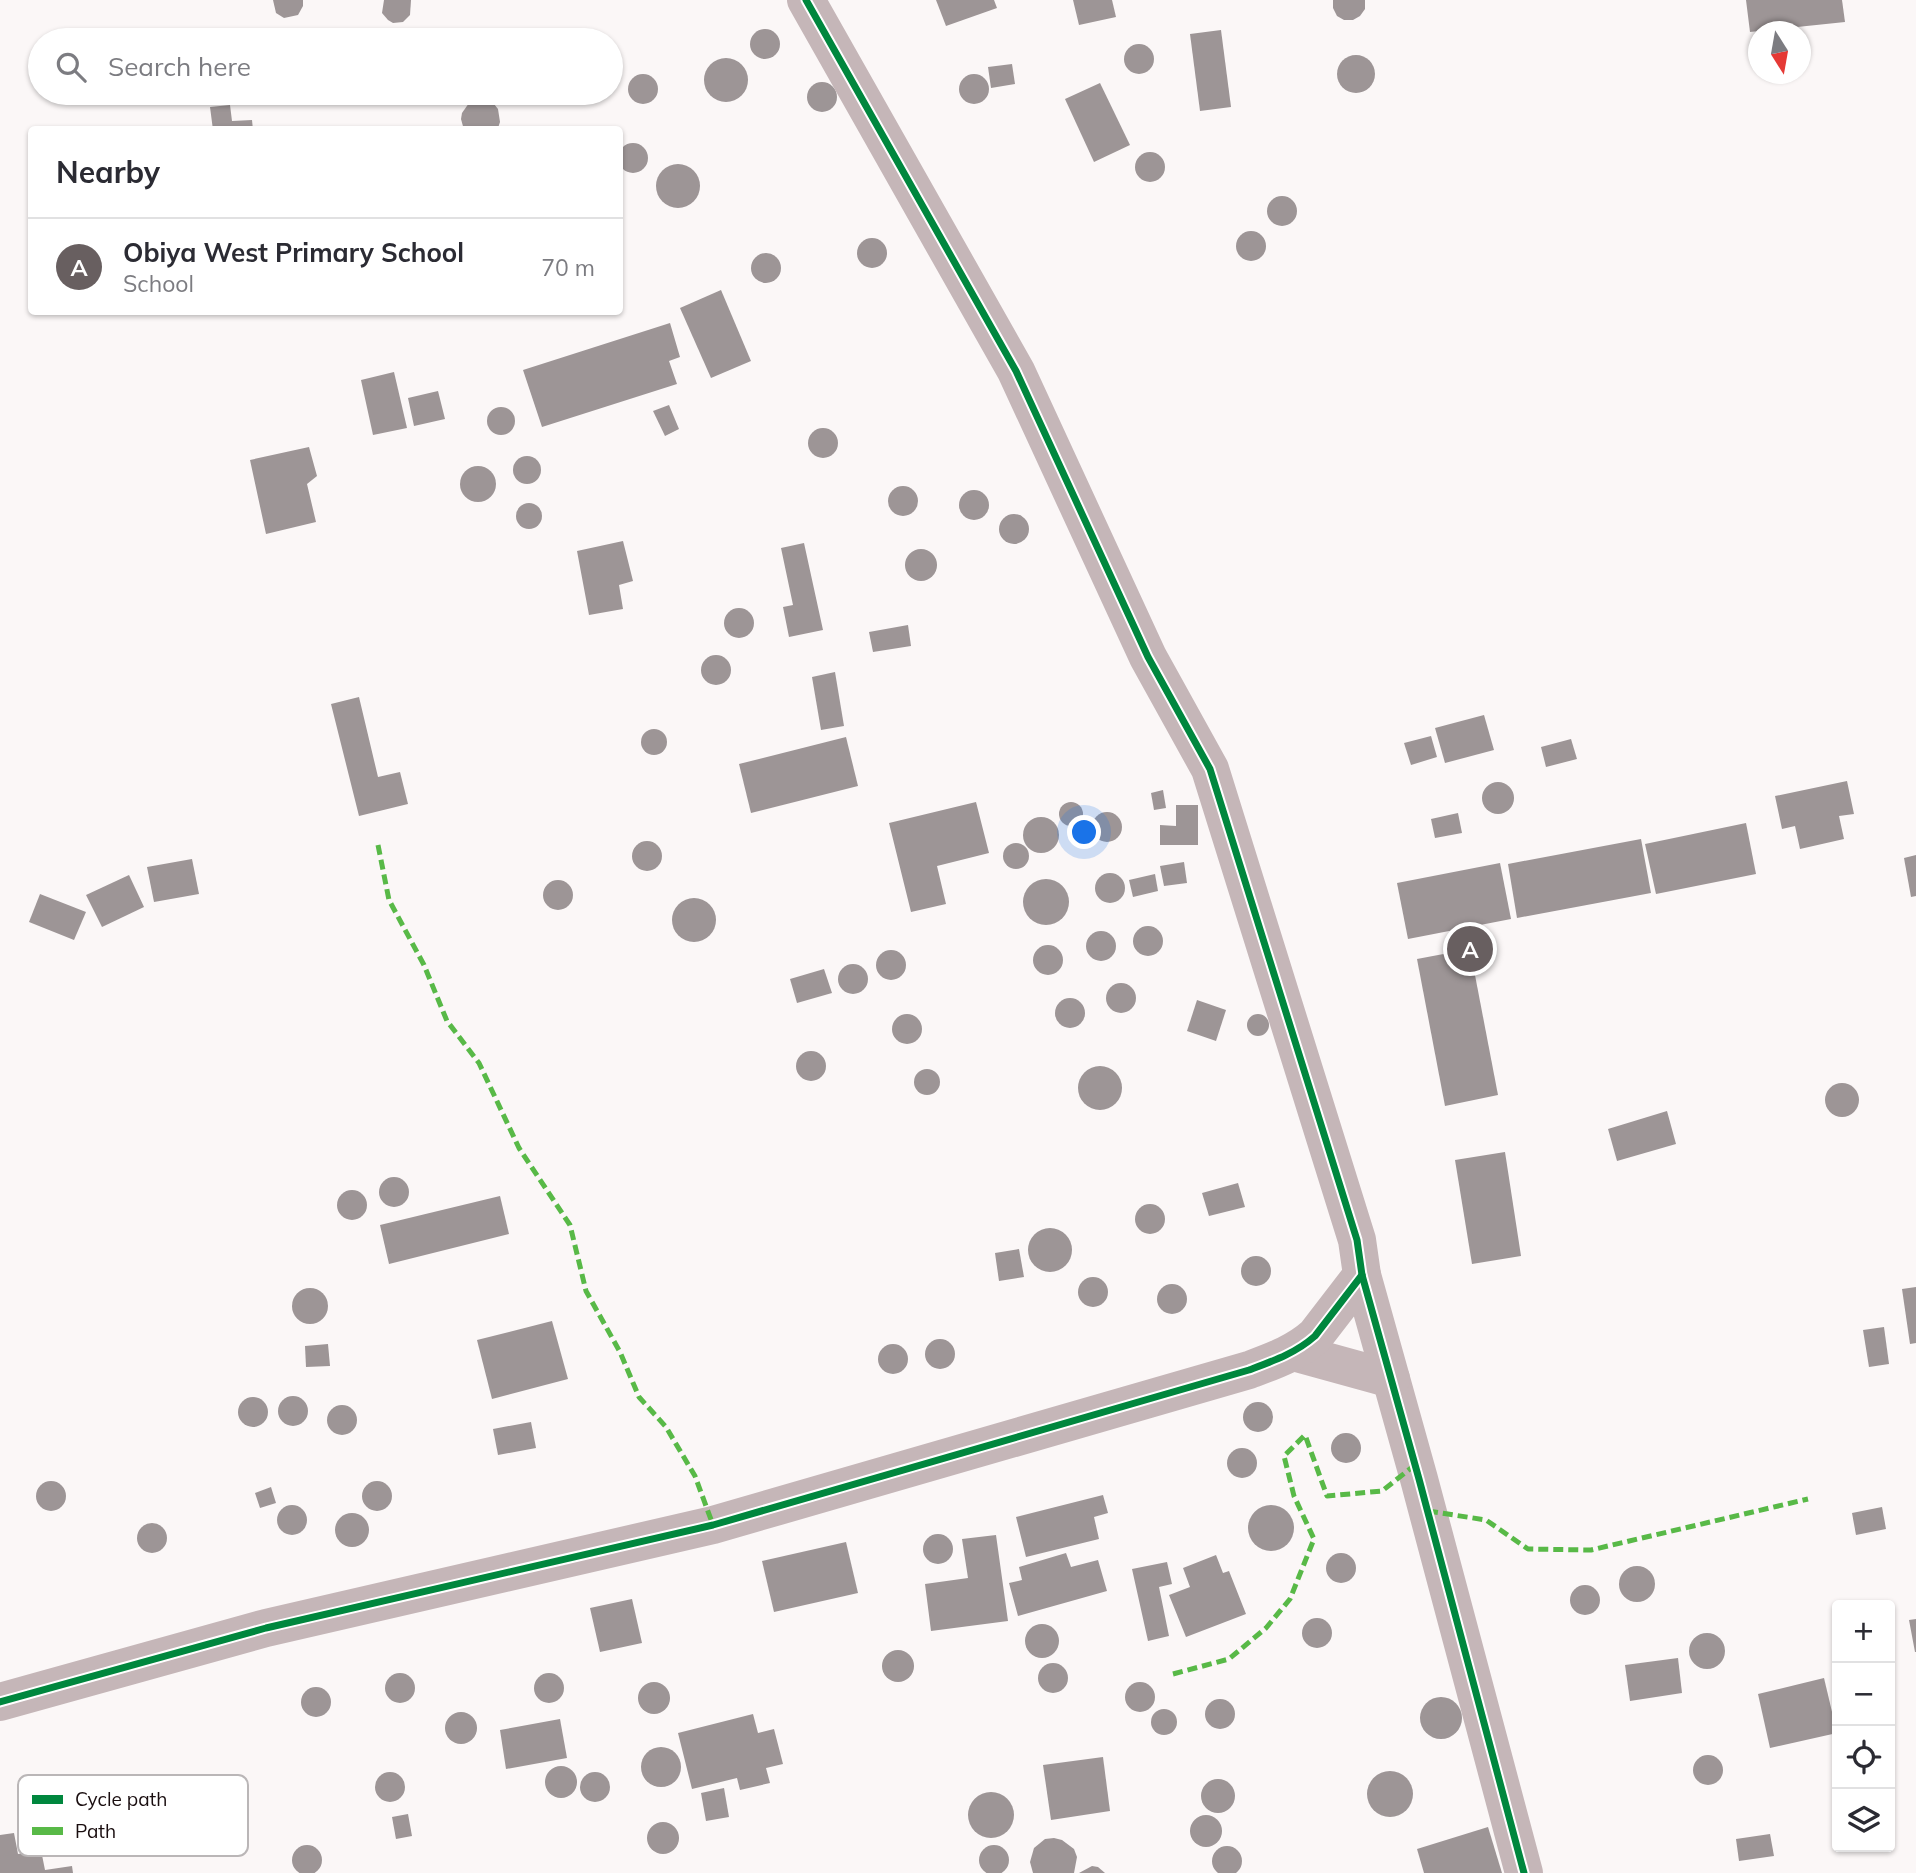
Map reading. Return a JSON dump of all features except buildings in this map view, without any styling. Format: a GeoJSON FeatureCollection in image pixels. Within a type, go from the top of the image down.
{"type":"FeatureCollection","features":[{"type":"Feature","properties":{"kind":"street"},"geometry":{"type":"LineString","coordinates":[[806,0],[1016,371],[1148,657],[1210,769],[1357,1240],[1362,1275],[1524,1873]]}},
{"type":"Feature","properties":{"kind":"street"},"geometry":{"type":"LineString","coordinates":[[0,1702],[266,1628],[713,1525],[1235,1374],[1283,1358],[1315,1336],[1362,1275]]}},
{"type":"Feature","properties":{"kind":"street"},"geometry":{"type":"LineString","coordinates":[[1293,1352],[1391,1379]]}},
{"type":"Feature","properties":{"kind":"marked path"},"geometry":{"type":"LineString","coordinates":[[378,845],[389,900],[424,965],[447,1021],[479,1063],[519,1148],[570,1225],[586,1291],[620,1352],[639,1397],[666,1427],[695,1476],[713,1525]]}},
{"type":"Feature","properties":{"kind":"marked path"},"geometry":{"type":"LineString","coordinates":[[1173,1674],[1229,1659],[1266,1628],[1290,1599],[1314,1539],[1294,1496],[1284,1456],[1305,1435],[1327,1496],[1382,1491],[1415,1465]]}},
{"type":"Feature","properties":{"kind":"marked path"},"geometry":{"type":"LineString","coordinates":[[1428,1511],[1486,1520],[1528,1549],[1591,1550],[1808,1499]]}},
{"type":"Feature","properties":{"kind":"cycle path"},"geometry":{"type":"LineString","coordinates":[[806,0],[1016,371],[1148,657],[1210,769],[1357,1240],[1362,1275],[1524,1873]]}},
{"type":"Feature","properties":{"kind":"cycle path"},"geometry":{"type":"LineString","coordinates":[[0,1702],[266,1628],[713,1525],[1249,1370],[1292,1352],[1308,1342],[1362,1275]]}},
{"type":"Feature","properties":{"kind":"place","name":"Obiya West Primary School"},"geometry":{"type":"Point","coordinates":[1470,949]}}]}
